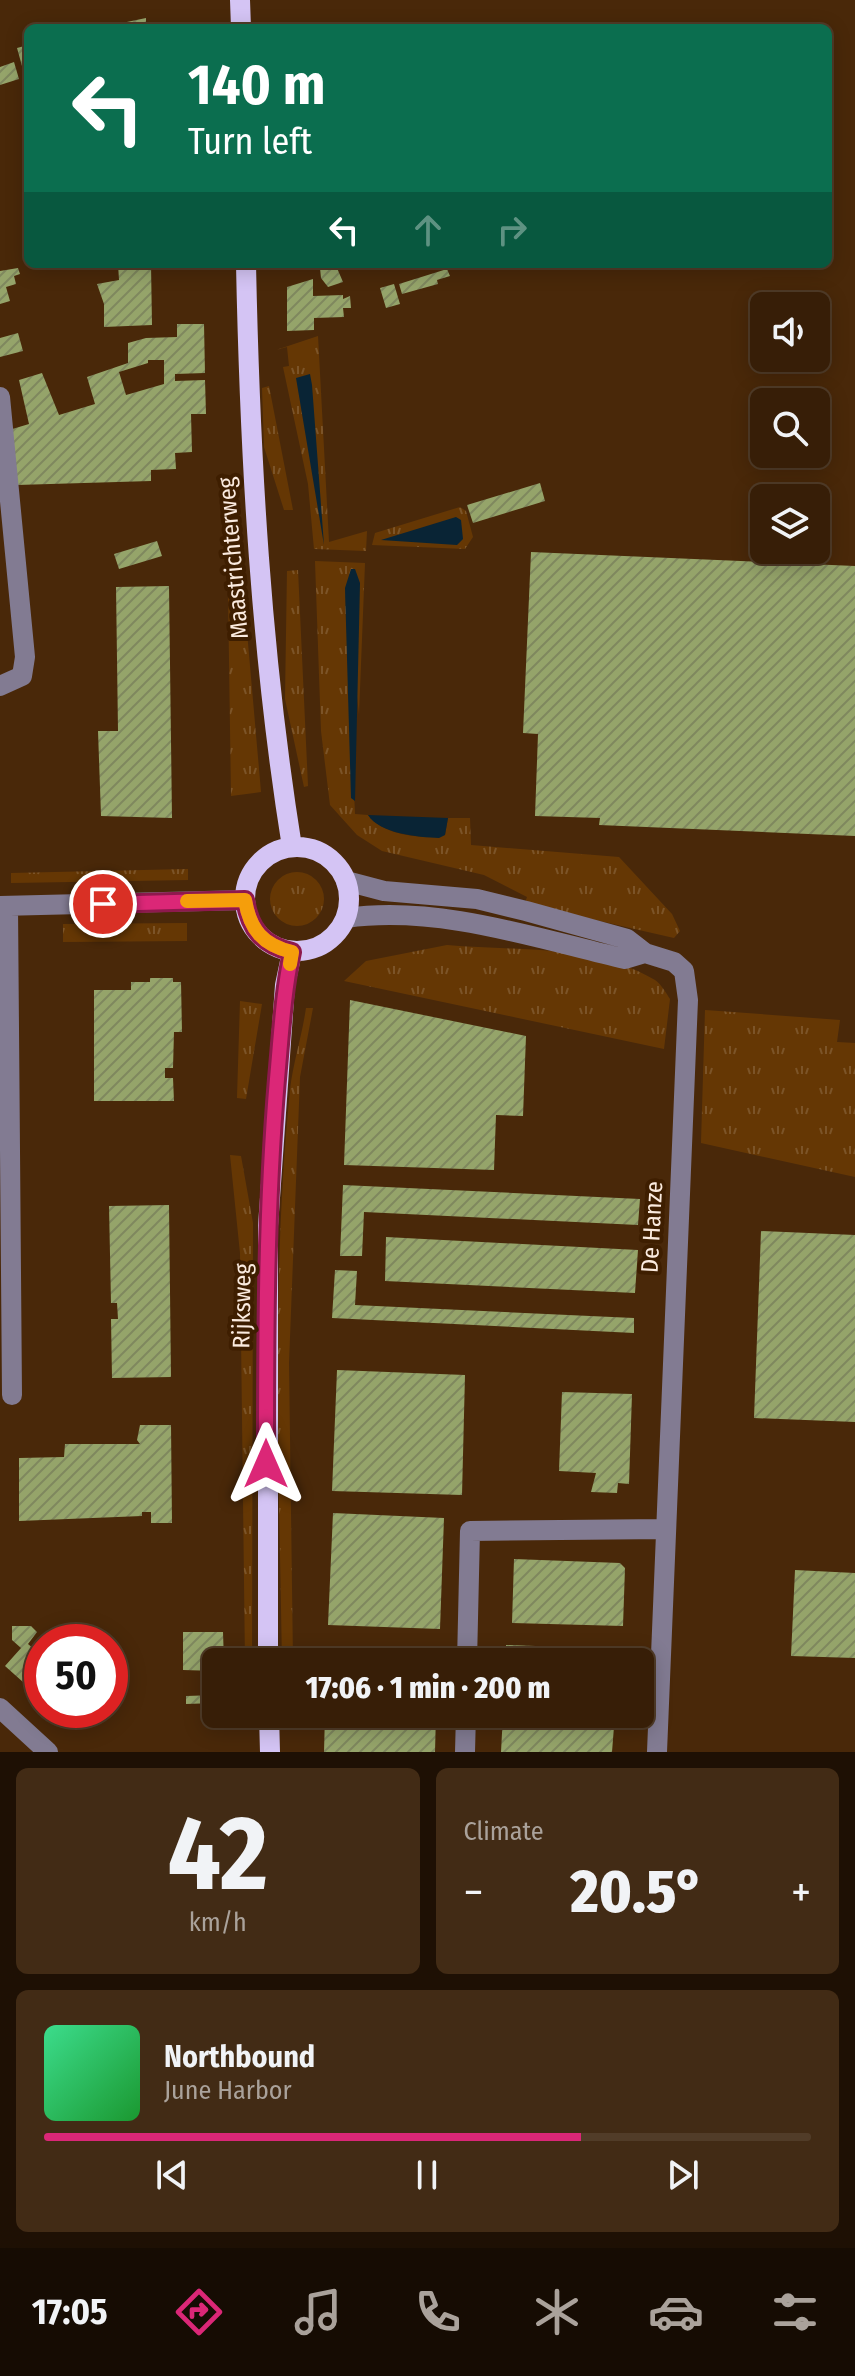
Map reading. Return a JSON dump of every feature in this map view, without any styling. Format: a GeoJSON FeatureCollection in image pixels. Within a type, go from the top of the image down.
{"type":"FeatureCollection","features":[{"type":"Feature","properties":{"kind":"main road"},"geometry":{"type":"LineString","coordinates":[[240,0],[241,24]]}},
{"type":"Feature","properties":{"kind":"main road","name":"Maastrichterweg"},"geometry":{"type":"LineString","coordinates":[[246,268],[257,547],[273,720],[292,847]]}},
{"type":"Feature","properties":{"kind":"main road"},"geometry":{"type":"LineString","coordinates":[[292,847],[321,852],[340,868],[346,881],[350,900],[346,918],[326,943],[310,951],[292,952],[276,948],[259,936],[248,918],[245,900],[251,875],[260,862],[274,853],[292,847]]}},
{"type":"Feature","properties":{"kind":"main road","name":"Rijksweg"},"geometry":{"type":"LineString","coordinates":[[268,1648],[268,1226],[285,985],[292,952]]}},
{"type":"Feature","properties":{"kind":"main road"},"geometry":{"type":"LineString","coordinates":[[269,1728],[270,1752]]}},
{"type":"Feature","properties":{"kind":"street"},"geometry":{"type":"LineString","coordinates":[[0,397],[25,657],[22,676],[0,686]]}},
{"type":"Feature","properties":{"kind":"street","name":"De Hanze"},"geometry":{"type":"LineString","coordinates":[[346,881],[384,891],[477,899],[516,908],[627,939],[645,953],[680,966],[684,971],[688,1000],[657,1752]]}},
{"type":"Feature","properties":{"kind":"street"},"geometry":{"type":"LineString","coordinates":[[12,1395],[4,906],[245,900]]}},
{"type":"Feature","properties":{"kind":"street","name":"De Hanze"},"geometry":{"type":"LineString","coordinates":[[346,918],[382,913],[462,922],[625,959],[645,953]]}},
{"type":"Feature","properties":{"kind":"street"},"geometry":{"type":"LineString","coordinates":[[467,1648],[470,1531],[665,1529]]}},
{"type":"Feature","properties":{"kind":"street"},"geometry":{"type":"LineString","coordinates":[[1,1710],[48,1752]]}},
{"type":"Feature","properties":{"kind":"street"},"geometry":{"type":"LineString","coordinates":[[465,1752],[466,1728]]}},
{"type":"Feature","properties":{"kind":"green space"},"geometry":{"type":"Polygon","coordinates":[[[318,336],[329,542],[367,531],[366,551],[314,549],[308,484],[283,367],[289,366],[287,347],[276,350],[318,336]]]}},
{"type":"Feature","properties":{"kind":"green space"},"geometry":{"type":"Polygon","coordinates":[[[269,386],[293,510],[284,510],[264,447],[262,388],[269,386]]]}},
{"type":"Feature","properties":{"kind":"green space"},"geometry":{"type":"Polygon","coordinates":[[[460,507],[466,511],[473,537],[465,549],[372,545],[375,533],[460,507]]]}},
{"type":"Feature","properties":{"kind":"green space"},"geometry":{"type":"Polygon","coordinates":[[[227,522],[238,529],[261,792],[231,796],[227,522]]]}},
{"type":"Feature","properties":{"kind":"green space"},"geometry":{"type":"Polygon","coordinates":[[[315,561],[365,563],[359,714],[345,588],[355,814],[368,815],[393,831],[425,837],[445,835],[448,818],[470,818],[471,845],[619,857],[672,914],[680,931],[674,938],[530,905],[525,903],[527,897],[484,875],[382,851],[357,835],[330,805],[321,731],[315,561]]]}},
{"type":"Feature","properties":{"kind":"green space"},"geometry":{"type":"Polygon","coordinates":[[[298,570],[308,786],[304,787],[285,699],[287,571],[298,570]]]}},
{"type":"Feature","properties":{"kind":"green space"},"geometry":{"type":"Polygon","coordinates":[[[188,869],[188,880],[11,883],[11,873],[188,869]]]}},
{"type":"Feature","properties":{"kind":"green space"},"geometry":{"type":"Polygon","coordinates":[[[297,872],[308,874],[316,880],[322,888],[322,910],[316,918],[308,924],[297,926],[286,924],[278,918],[272,910],[270,899],[272,888],[278,880],[286,874],[297,872]]]}},
{"type":"Feature","properties":{"kind":"green space"},"geometry":{"type":"Polygon","coordinates":[[[187,923],[187,941],[63,942],[63,924],[187,923]]]}},
{"type":"Feature","properties":{"kind":"green space"},"geometry":{"type":"Polygon","coordinates":[[[447,945],[553,951],[606,960],[631,968],[657,982],[670,999],[664,1049],[344,981],[366,961],[447,945]]]}},
{"type":"Feature","properties":{"kind":"green space"},"geometry":{"type":"Polygon","coordinates":[[[240,1001],[262,1004],[246,1099],[237,1098],[240,1001]]]}},
{"type":"Feature","properties":{"kind":"green space"},"geometry":{"type":"Polygon","coordinates":[[[306,1008],[313,1008],[300,1077],[289,1363],[293,1648],[282,1648],[278,1304],[284,1161],[293,1070],[306,1008]]]}},
{"type":"Feature","properties":{"kind":"green space"},"geometry":{"type":"Polygon","coordinates":[[[705,1010],[840,1020],[837,1042],[855,1043],[855,1177],[701,1143],[705,1010]]]}},
{"type":"Feature","properties":{"kind":"green space"},"geometry":{"type":"Polygon","coordinates":[[[230,1155],[241,1156],[253,1223],[252,1648],[245,1648],[240,1253],[230,1155]]]}},
{"type":"Feature","properties":{"kind":"water"},"geometry":{"type":"Polygon","coordinates":[[[310,374],[312,385],[324,545],[296,378],[310,374]]]}},
{"type":"Feature","properties":{"kind":"water"},"geometry":{"type":"Polygon","coordinates":[[[456,517],[461,520],[463,539],[457,545],[381,540],[456,517]]]}},
{"type":"Feature","properties":{"kind":"water"},"geometry":{"type":"Polygon","coordinates":[[[351,569],[355,569],[360,583],[355,801],[351,798],[345,588],[351,569]]]}},
{"type":"Feature","properties":{"kind":"water"},"geometry":{"type":"Polygon","coordinates":[[[368,815],[448,818],[445,835],[439,838],[390,830],[368,815]]]}},
{"type":"Feature","properties":{"kind":"building"},"geometry":{"type":"Polygon","coordinates":[[[146,18],[146,24],[117,24],[146,18]]]}},
{"type":"Feature","properties":{"kind":"building"},"geometry":{"type":"Polygon","coordinates":[[[24,46],[24,73],[17,48],[24,46]]]}},
{"type":"Feature","properties":{"kind":"building"},"geometry":{"type":"Polygon","coordinates":[[[14,62],[19,79],[0,85],[0,67],[14,62]]]}},
{"type":"Feature","properties":{"kind":"building"},"geometry":{"type":"Polygon","coordinates":[[[18,268],[20,274],[14,276],[16,284],[6,287],[10,301],[0,304],[0,271],[18,268]]]}},
{"type":"Feature","properties":{"kind":"building"},"geometry":{"type":"Polygon","coordinates":[[[118,268],[151,268],[152,325],[104,327],[104,304],[97,284],[119,280],[118,268]]]}},
{"type":"Feature","properties":{"kind":"building"},"geometry":{"type":"Polygon","coordinates":[[[320,268],[337,268],[343,282],[328,287],[321,278],[320,268]]]}},
{"type":"Feature","properties":{"kind":"building"},"geometry":{"type":"Polygon","coordinates":[[[447,269],[450,276],[437,280],[438,284],[402,294],[399,284],[447,269]]]}},
{"type":"Feature","properties":{"kind":"building"},"geometry":{"type":"Polygon","coordinates":[[[313,279],[313,296],[343,295],[343,299],[350,296],[351,308],[343,308],[344,317],[314,318],[314,330],[287,331],[287,287],[313,279]]]}},
{"type":"Feature","properties":{"kind":"building"},"geometry":{"type":"Polygon","coordinates":[[[394,284],[400,304],[386,308],[380,288],[394,284]]]}},
{"type":"Feature","properties":{"kind":"building"},"geometry":{"type":"Polygon","coordinates":[[[177,324],[204,324],[205,373],[175,374],[175,381],[205,380],[206,414],[191,414],[192,452],[175,453],[176,469],[151,470],[151,481],[17,485],[9,430],[29,424],[19,380],[42,373],[59,415],[95,404],[87,377],[128,363],[128,343],[146,338],[177,337],[177,324]],[[148,360],[148,363],[119,372],[126,395],[164,384],[164,360],[148,360]]]}},
{"type":"Feature","properties":{"kind":"building"},"geometry":{"type":"Polygon","coordinates":[[[18,333],[23,351],[0,357],[0,338],[18,333]]]}},
{"type":"Feature","properties":{"kind":"building"},"geometry":{"type":"Polygon","coordinates":[[[540,483],[545,501],[473,523],[467,505],[540,483]]]}},
{"type":"Feature","properties":{"kind":"building"},"geometry":{"type":"Polygon","coordinates":[[[157,541],[162,556],[119,569],[114,554],[157,541]]]}},
{"type":"Feature","properties":{"kind":"building"},"geometry":{"type":"Polygon","coordinates":[[[531,552],[750,561],[750,564],[855,566],[855,836],[599,825],[600,818],[535,816],[538,734],[523,733],[531,552]]]}},
{"type":"Feature","properties":{"kind":"building"},"geometry":{"type":"Polygon","coordinates":[[[169,586],[172,818],[101,816],[98,731],[118,731],[116,587],[169,586]]]}},
{"type":"Feature","properties":{"kind":"building"},"geometry":{"type":"Polygon","coordinates":[[[150,978],[173,978],[173,982],[181,982],[182,1032],[174,1032],[173,1068],[165,1068],[165,1078],[173,1078],[174,1101],[94,1101],[94,990],[131,990],[131,982],[150,982],[150,978]]]}},
{"type":"Feature","properties":{"kind":"building"},"geometry":{"type":"Polygon","coordinates":[[[350,1000],[526,1036],[523,1116],[496,1115],[494,1170],[344,1165],[350,1000]]]}},
{"type":"Feature","properties":{"kind":"building"},"geometry":{"type":"Polygon","coordinates":[[[343,1185],[640,1199],[638,1225],[364,1212],[362,1256],[340,1256],[343,1185]]]}},
{"type":"Feature","properties":{"kind":"building"},"geometry":{"type":"Polygon","coordinates":[[[169,1205],[171,1377],[112,1378],[111,1319],[118,1319],[117,1303],[111,1303],[109,1206],[169,1205]]]}},
{"type":"Feature","properties":{"kind":"building"},"geometry":{"type":"Polygon","coordinates":[[[761,1231],[855,1235],[855,1422],[754,1418],[761,1231]]]}},
{"type":"Feature","properties":{"kind":"building"},"geometry":{"type":"Polygon","coordinates":[[[386,1237],[638,1250],[635,1293],[385,1281],[386,1237]]]}},
{"type":"Feature","properties":{"kind":"building"},"geometry":{"type":"Polygon","coordinates":[[[335,1270],[357,1271],[355,1305],[634,1318],[634,1333],[332,1318],[335,1270]]]}},
{"type":"Feature","properties":{"kind":"building"},"geometry":{"type":"Polygon","coordinates":[[[337,1370],[465,1375],[462,1495],[332,1491],[337,1370]]]}},
{"type":"Feature","properties":{"kind":"building"},"geometry":{"type":"Polygon","coordinates":[[[562,1392],[632,1394],[629,1484],[618,1483],[617,1493],[591,1492],[596,1473],[559,1471],[562,1392]]]}},
{"type":"Feature","properties":{"kind":"building"},"geometry":{"type":"Polygon","coordinates":[[[140,1425],[171,1425],[172,1523],[151,1523],[151,1512],[142,1512],[142,1516],[19,1521],[19,1458],[64,1457],[65,1444],[140,1444],[137,1440],[140,1425]]]}},
{"type":"Feature","properties":{"kind":"building"},"geometry":{"type":"Polygon","coordinates":[[[333,1513],[444,1518],[440,1629],[328,1625],[333,1513]]]}},
{"type":"Feature","properties":{"kind":"building"},"geometry":{"type":"Polygon","coordinates":[[[514,1559],[620,1563],[625,1568],[623,1626],[512,1623],[514,1559]]]}},
{"type":"Feature","properties":{"kind":"building"},"geometry":{"type":"Polygon","coordinates":[[[795,1570],[855,1573],[855,1658],[791,1656],[795,1570]]]}},
{"type":"Feature","properties":{"kind":"building"},"geometry":{"type":"Polygon","coordinates":[[[12,1626],[24,1626],[24,1683],[5,1666],[21,1648],[12,1640],[12,1626]]]}},
{"type":"Feature","properties":{"kind":"building"},"geometry":{"type":"Polygon","coordinates":[[[183,1632],[223,1632],[224,1648],[202,1648],[202,1671],[183,1670],[183,1632]]]}},
{"type":"Feature","properties":{"kind":"building"},"geometry":{"type":"Polygon","coordinates":[[[506,1645],[589,1648],[506,1648],[506,1645]]]}},
{"type":"Feature","properties":{"kind":"building"},"geometry":{"type":"Polygon","coordinates":[[[202,1695],[202,1703],[186,1704],[186,1696],[202,1695]]]}},
{"type":"Feature","properties":{"kind":"building"},"geometry":{"type":"Polygon","coordinates":[[[325,1728],[436,1728],[435,1752],[324,1752],[325,1728]]]}},
{"type":"Feature","properties":{"kind":"building"},"geometry":{"type":"Polygon","coordinates":[[[502,1728],[614,1728],[612,1752],[501,1752],[502,1728]]]}},
{"type":"Feature","properties":{"kind":"slow traffic"},"geometry":{"type":"LineString","coordinates":[[187,901],[245,900],[252,927],[266,942],[292,952],[290,964]]}},
{"type":"Feature","properties":{"kind":"route"},"geometry":{"type":"LineString","coordinates":[[103,904],[245,900],[248,918],[259,936],[276,948],[292,952],[285,985],[273,1124],[268,1226],[266,1464]]}}]}
